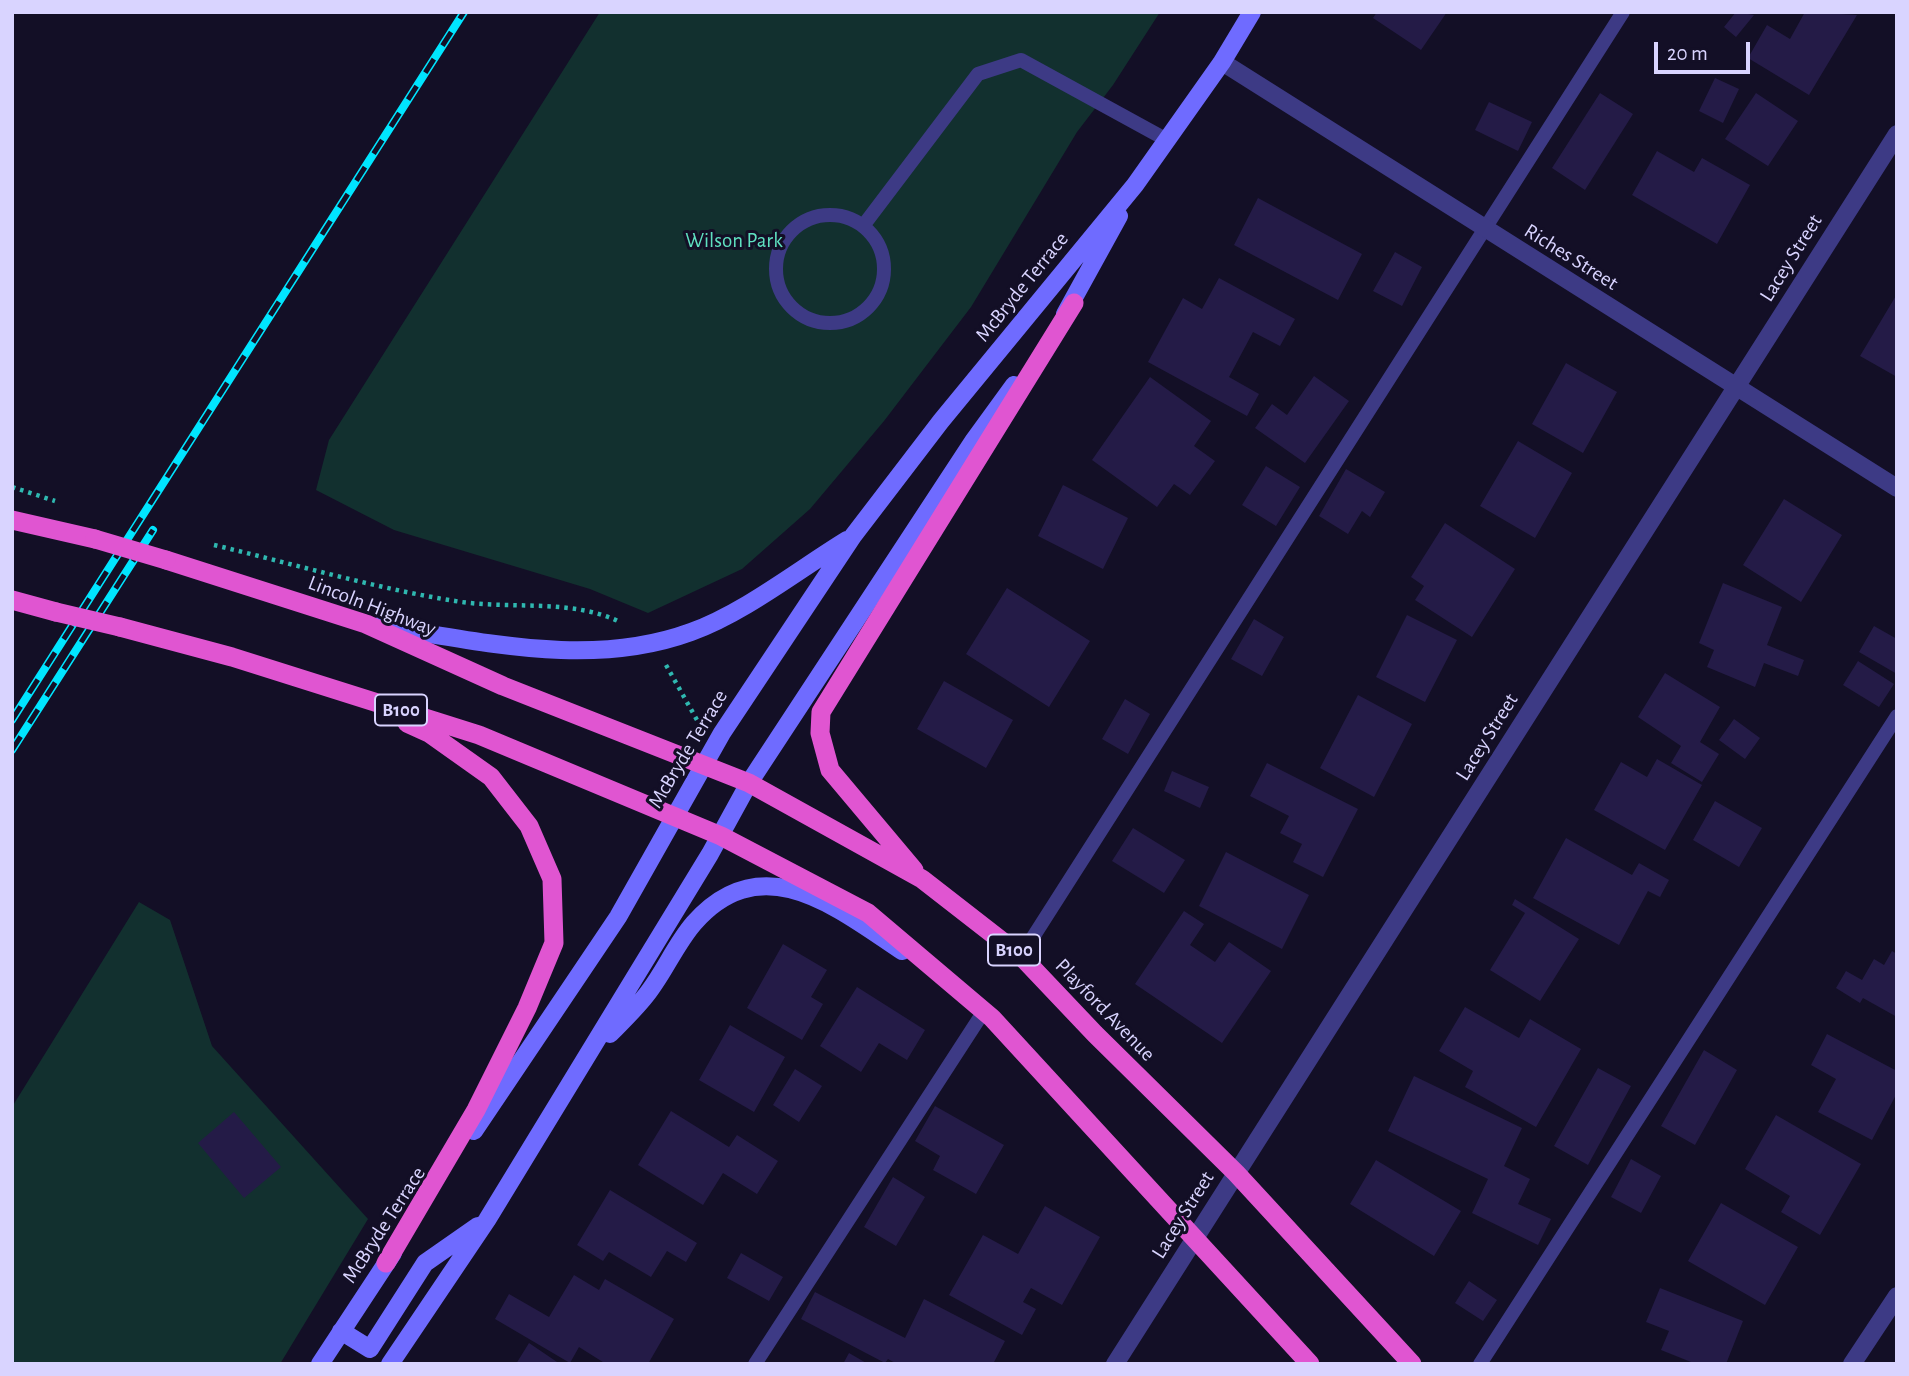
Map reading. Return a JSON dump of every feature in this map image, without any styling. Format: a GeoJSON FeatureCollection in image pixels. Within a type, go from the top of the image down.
{"type":"FeatureCollection","features":[{"type":"Feature","properties":{"kind":"highway"},"geometry":{"type":"LineString","coordinates":[[922,879],[830,770],[820,733],[821,712],[1074,303]]}},
{"type":"Feature","properties":{"kind":"highway","name":"Lincoln Highway"},"geometry":{"type":"LineString","coordinates":[[12,520],[94,539],[166,560],[366,624],[503,686],[705,766]]}},
{"type":"Feature","properties":{"kind":"highway","name":"B100"},"geometry":{"type":"LineString","coordinates":[[12,600],[232,657],[479,735],[721,836],[868,913],[984,1011],[1310,1364]]}},
{"type":"Feature","properties":{"kind":"highway"},"geometry":{"type":"LineString","coordinates":[[321,685],[429,733],[491,777],[529,826],[552,878],[554,943],[527,1008],[476,1110],[386,1264]]}},
{"type":"Feature","properties":{"kind":"highway","name":"Playford Avenue"},"geometry":{"type":"LineString","coordinates":[[705,766],[749,783],[922,879],[1021,956],[1236,1173],[1412,1364]]}},
{"type":"Feature","properties":{"kind":"main road","name":"McBryde Terrace"},"geometry":{"type":"LineString","coordinates":[[320,1364],[560,999],[618,917],[722,733],[853,536],[941,421],[1135,185],[1222,62],[1252,12]]}},
{"type":"Feature","properties":{"kind":"main road","name":"McBryde Terrace"},"geometry":{"type":"LineString","coordinates":[[390,1364],[487,1220],[721,836],[749,783],[974,440],[1074,303],[1135,185]]}},
{"type":"Feature","properties":{"kind":"main road"},"geometry":{"type":"LineString","coordinates":[[366,624],[558,651],[607,651],[650,645],[693,631],[740,606],[853,536]]}},
{"type":"Feature","properties":{"kind":"main road"},"geometry":{"type":"LineString","coordinates":[[585,1060],[644,999],[694,923],[730,893],[763,884],[799,890],[872,931],[961,990]]}},
{"type":"Feature","properties":{"kind":"main road"},"geometry":{"type":"LineString","coordinates":[[341,1331],[370,1349],[425,1263],[487,1220]]}},
{"type":"Feature","properties":{"kind":"street","name":"Riches Street"},"geometry":{"type":"LineString","coordinates":[[1222,62],[1897,488]]}},
{"type":"Feature","properties":{"kind":"street","name":"Lacey Street"},"geometry":{"type":"LineString","coordinates":[[1115,1364],[1897,134]]}},
{"type":"Feature","properties":{"kind":"street"},"geometry":{"type":"LineString","coordinates":[[1852,1364],[1897,1296]]}},
{"type":"Feature","properties":{"kind":"lane"},"geometry":{"type":"LineString","coordinates":[[1021,956],[1486,231],[1623,12]]}},
{"type":"Feature","properties":{"kind":"lane"},"geometry":{"type":"LineString","coordinates":[[863,226],[978,74],[1021,60],[1167,140]]}},
{"type":"Feature","properties":{"kind":"lane"},"geometry":{"type":"LineString","coordinates":[[831,215],[846,217],[863,226],[876,240],[883,257],[884,276],[878,294],[867,309],[851,319],[833,323],[814,321],[798,313],[785,299],[777,282],[776,263],[789,234],[801,223],[831,215]]}},
{"type":"Feature","properties":{"kind":"lane"},"geometry":{"type":"LineString","coordinates":[[1480,1364],[1897,716]]}},
{"type":"Feature","properties":{"kind":"lane"},"geometry":{"type":"LineString","coordinates":[[755,1364],[984,1011]]}},
{"type":"Feature","properties":{"kind":"path"},"geometry":{"type":"LineString","coordinates":[[213,545],[456,601],[572,609],[604,615],[636,630],[663,661],[697,720],[722,733]]}},
{"type":"Feature","properties":{"kind":"green space","name":"Wilson Park"},"geometry":{"type":"Polygon","coordinates":[[[600,12],[1160,12],[1113,85],[1077,132],[971,307],[884,421],[810,509],[742,569],[648,613],[590,589],[394,530],[316,490],[329,440],[600,12]]]}},
{"type":"Feature","properties":{"kind":"green space"},"geometry":{"type":"Polygon","coordinates":[[[139,902],[170,920],[212,1046],[368,1219],[280,1364],[12,1364],[12,1107],[139,902]]]}},
{"type":"Feature","properties":{"kind":"building"},"geometry":{"type":"Polygon","coordinates":[[[1377,12],[1447,12],[1421,50],[1373,18],[1377,12]]]}},
{"type":"Feature","properties":{"kind":"building"},"geometry":{"type":"Polygon","coordinates":[[[1736,12],[1754,15],[1736,37],[1724,27],[1736,12]]]}},
{"type":"Feature","properties":{"kind":"building"},"geometry":{"type":"Polygon","coordinates":[[[1805,12],[1857,15],[1809,95],[1748,58],[1767,25],[1790,39],[1805,12]]]}},
{"type":"Feature","properties":{"kind":"building"},"geometry":{"type":"Polygon","coordinates":[[[1715,78],[1739,89],[1723,123],[1699,111],[1715,78]]]}},
{"type":"Feature","properties":{"kind":"building"},"geometry":{"type":"Polygon","coordinates":[[[1600,93],[1633,114],[1585,190],[1552,168],[1600,93]]]}},
{"type":"Feature","properties":{"kind":"building"},"geometry":{"type":"Polygon","coordinates":[[[1756,93],[1798,121],[1768,166],[1725,139],[1756,93]]]}},
{"type":"Feature","properties":{"kind":"building"},"geometry":{"type":"Polygon","coordinates":[[[1489,102],[1532,122],[1518,151],[1475,130],[1489,102]]]}},
{"type":"Feature","properties":{"kind":"building"},"geometry":{"type":"Polygon","coordinates":[[[1657,151],[1694,172],[1702,158],[1750,185],[1717,244],[1632,195],[1657,151]]]}},
{"type":"Feature","properties":{"kind":"building"},"geometry":{"type":"Polygon","coordinates":[[[1258,198],[1362,254],[1338,300],[1234,245],[1258,198]]]}},
{"type":"Feature","properties":{"kind":"building"},"geometry":{"type":"Polygon","coordinates":[[[1395,252],[1422,267],[1402,306],[1373,291],[1395,252]]]}},
{"type":"Feature","properties":{"kind":"building"},"geometry":{"type":"Polygon","coordinates":[[[1219,278],[1295,319],[1280,346],[1253,332],[1229,377],[1259,394],[1247,416],[1148,362],[1183,298],[1202,309],[1219,278]]]}},
{"type":"Feature","properties":{"kind":"building"},"geometry":{"type":"Polygon","coordinates":[[[1897,294],[1897,377],[1860,356],[1897,294]]]}},
{"type":"Feature","properties":{"kind":"building"},"geometry":{"type":"Polygon","coordinates":[[[1566,363],[1617,392],[1583,453],[1532,424],[1566,363]]]}},
{"type":"Feature","properties":{"kind":"building"},"geometry":{"type":"Polygon","coordinates":[[[1314,376],[1349,401],[1305,463],[1255,428],[1272,404],[1287,415],[1314,376]]]}},
{"type":"Feature","properties":{"kind":"building"},"geometry":{"type":"Polygon","coordinates":[[[1150,377],[1211,421],[1194,446],[1215,461],[1190,495],[1174,484],[1157,507],[1092,460],[1150,377]]]}},
{"type":"Feature","properties":{"kind":"building"},"geometry":{"type":"Polygon","coordinates":[[[1518,441],[1572,473],[1535,538],[1480,506],[1518,441]]]}},
{"type":"Feature","properties":{"kind":"building"},"geometry":{"type":"Polygon","coordinates":[[[1266,466],[1300,487],[1276,526],[1242,505],[1266,466]]]}},
{"type":"Feature","properties":{"kind":"building"},"geometry":{"type":"Polygon","coordinates":[[[1346,469],[1385,492],[1370,517],[1362,511],[1348,534],[1319,516],[1346,469]]]}},
{"type":"Feature","properties":{"kind":"building"},"geometry":{"type":"Polygon","coordinates":[[[1063,485],[1128,518],[1103,569],[1038,536],[1063,485]]]}},
{"type":"Feature","properties":{"kind":"building"},"geometry":{"type":"Polygon","coordinates":[[[1784,499],[1842,535],[1801,602],[1743,565],[1784,499]]]}},
{"type":"Feature","properties":{"kind":"building"},"geometry":{"type":"Polygon","coordinates":[[[1445,523],[1515,569],[1472,637],[1415,600],[1424,586],[1411,577],[1445,523]]]}},
{"type":"Feature","properties":{"kind":"building"},"geometry":{"type":"Polygon","coordinates":[[[1723,583],[1782,607],[1767,645],[1804,660],[1798,676],[1764,663],[1755,687],[1707,667],[1714,650],[1699,643],[1723,583]]]}},
{"type":"Feature","properties":{"kind":"building"},"geometry":{"type":"Polygon","coordinates":[[[1007,588],[1090,641],[1049,707],[966,654],[1007,588]]]}},
{"type":"Feature","properties":{"kind":"building"},"geometry":{"type":"Polygon","coordinates":[[[1407,615],[1457,640],[1425,702],[1376,677],[1407,615]]]}},
{"type":"Feature","properties":{"kind":"building"},"geometry":{"type":"Polygon","coordinates":[[[1254,619],[1284,637],[1262,676],[1231,659],[1254,619]]]}},
{"type":"Feature","properties":{"kind":"building"},"geometry":{"type":"Polygon","coordinates":[[[1874,626],[1897,639],[1897,674],[1859,652],[1874,626]]]}},
{"type":"Feature","properties":{"kind":"building"},"geometry":{"type":"Polygon","coordinates":[[[1858,661],[1894,684],[1879,707],[1843,685],[1858,661]]]}},
{"type":"Feature","properties":{"kind":"building"},"geometry":{"type":"Polygon","coordinates":[[[1665,673],[1720,707],[1700,742],[1719,754],[1702,782],[1671,763],[1681,746],[1638,717],[1665,673]]]}},
{"type":"Feature","properties":{"kind":"building"},"geometry":{"type":"Polygon","coordinates":[[[944,681],[1013,720],[986,768],[917,729],[944,681]]]}},
{"type":"Feature","properties":{"kind":"building"},"geometry":{"type":"Polygon","coordinates":[[[1358,695],[1412,724],[1374,797],[1320,768],[1358,695]]]}},
{"type":"Feature","properties":{"kind":"building"},"geometry":{"type":"Polygon","coordinates":[[[1125,699],[1150,714],[1128,754],[1102,739],[1125,699]]]}},
{"type":"Feature","properties":{"kind":"building"},"geometry":{"type":"Polygon","coordinates":[[[1734,719],[1760,738],[1745,759],[1719,740],[1734,719]]]}},
{"type":"Feature","properties":{"kind":"building"},"geometry":{"type":"Polygon","coordinates":[[[1657,759],[1702,785],[1665,850],[1594,810],[1621,762],[1647,777],[1657,759]]]}},
{"type":"Feature","properties":{"kind":"building"},"geometry":{"type":"Polygon","coordinates":[[[1267,763],[1358,809],[1323,877],[1293,862],[1302,844],[1280,833],[1289,816],[1250,796],[1267,763]]]}},
{"type":"Feature","properties":{"kind":"building"},"geometry":{"type":"Polygon","coordinates":[[[1172,771],[1209,787],[1200,808],[1164,791],[1172,771]]]}},
{"type":"Feature","properties":{"kind":"building"},"geometry":{"type":"Polygon","coordinates":[[[1715,801],[1762,828],[1739,867],[1693,840],[1715,801]]]}},
{"type":"Feature","properties":{"kind":"building"},"geometry":{"type":"Polygon","coordinates":[[[1133,828],[1185,860],[1164,893],[1112,861],[1133,828]]]}},
{"type":"Feature","properties":{"kind":"building"},"geometry":{"type":"Polygon","coordinates":[[[1566,838],[1632,875],[1639,863],[1669,880],[1660,897],[1648,891],[1619,945],[1533,898],[1566,838]]]}},
{"type":"Feature","properties":{"kind":"building"},"geometry":{"type":"Polygon","coordinates":[[[1226,852],[1309,895],[1282,949],[1199,906],[1226,852]]]}},
{"type":"Feature","properties":{"kind":"building"},"geometry":{"type":"Polygon","coordinates":[[[1515,899],[1579,939],[1540,1001],[1490,970],[1525,913],[1512,905],[1515,899]]]}},
{"type":"Feature","properties":{"kind":"building"},"geometry":{"type":"Polygon","coordinates":[[[1184,911],[1204,924],[1190,945],[1215,962],[1229,942],[1271,971],[1222,1043],[1135,984],[1184,911]]]}},
{"type":"Feature","properties":{"kind":"building"},"geometry":{"type":"Polygon","coordinates":[[[783,944],[827,970],[811,997],[823,1004],[802,1040],[747,1008],[783,944]]]}},
{"type":"Feature","properties":{"kind":"building"},"geometry":{"type":"Polygon","coordinates":[[[1892,951],[1897,954],[1897,1017],[1863,998],[1860,1003],[1836,988],[1846,971],[1862,980],[1874,959],[1884,965],[1892,951]]]}},
{"type":"Feature","properties":{"kind":"building"},"geometry":{"type":"Polygon","coordinates":[[[857,987],[925,1030],[907,1060],[879,1043],[861,1072],[820,1046],[857,987]]]}},
{"type":"Feature","properties":{"kind":"building"},"geometry":{"type":"Polygon","coordinates":[[[1465,1007],[1519,1038],[1530,1019],[1581,1049],[1536,1127],[1465,1087],[1473,1071],[1439,1051],[1465,1007]]]}},
{"type":"Feature","properties":{"kind":"building"},"geometry":{"type":"Polygon","coordinates":[[[730,1025],[785,1057],[754,1112],[699,1080],[730,1025]]]}},
{"type":"Feature","properties":{"kind":"building"},"geometry":{"type":"Polygon","coordinates":[[[1827,1034],[1897,1071],[1897,1093],[1872,1140],[1818,1112],[1836,1079],[1811,1065],[1827,1034]]]}},
{"type":"Feature","properties":{"kind":"building"},"geometry":{"type":"Polygon","coordinates":[[[1704,1050],[1737,1070],[1695,1145],[1661,1126],[1704,1050]]]}},
{"type":"Feature","properties":{"kind":"building"},"geometry":{"type":"Polygon","coordinates":[[[1598,1068],[1631,1086],[1588,1165],[1554,1146],[1598,1068]]]}},
{"type":"Feature","properties":{"kind":"building"},"geometry":{"type":"Polygon","coordinates":[[[795,1069],[822,1086],[799,1122],[773,1105],[795,1069]]]}},
{"type":"Feature","properties":{"kind":"building"},"geometry":{"type":"Polygon","coordinates":[[[1414,1076],[1522,1128],[1504,1166],[1530,1179],[1518,1204],[1551,1219],[1538,1245],[1472,1213],[1488,1179],[1388,1131],[1414,1076]]]}},
{"type":"Feature","properties":{"kind":"building"},"geometry":{"type":"Polygon","coordinates":[[[935,1106],[1004,1145],[976,1194],[933,1170],[940,1156],[915,1141],[935,1106]]]}},
{"type":"Feature","properties":{"kind":"building"},"geometry":{"type":"Polygon","coordinates":[[[671,1111],[729,1147],[737,1135],[778,1161],[757,1194],[723,1173],[703,1205],[638,1165],[671,1111]]]}},
{"type":"Feature","properties":{"kind":"building"},"geometry":{"type":"Polygon","coordinates":[[[234,1112],[281,1167],[244,1198],[198,1143],[234,1112]]]}},
{"type":"Feature","properties":{"kind":"building"},"geometry":{"type":"Polygon","coordinates":[[[1776,1115],[1861,1164],[1820,1235],[1781,1212],[1790,1196],[1745,1169],[1776,1115]]]}},
{"type":"Feature","properties":{"kind":"building"},"geometry":{"type":"Polygon","coordinates":[[[1631,1159],[1661,1176],[1641,1213],[1611,1197],[1631,1159]]]}},
{"type":"Feature","properties":{"kind":"building"},"geometry":{"type":"Polygon","coordinates":[[[1376,1160],[1461,1211],[1434,1256],[1350,1204],[1376,1160]]]}},
{"type":"Feature","properties":{"kind":"building"},"geometry":{"type":"Polygon","coordinates":[[[893,1177],[925,1197],[896,1246],[864,1227],[893,1177]]]}},
{"type":"Feature","properties":{"kind":"building"},"geometry":{"type":"Polygon","coordinates":[[[610,1190],[697,1243],[686,1262],[667,1251],[651,1277],[609,1252],[603,1261],[577,1245],[610,1190]]]}},
{"type":"Feature","properties":{"kind":"building"},"geometry":{"type":"Polygon","coordinates":[[[1721,1203],[1798,1247],[1765,1305],[1688,1261],[1721,1203]]]}},
{"type":"Feature","properties":{"kind":"building"},"geometry":{"type":"Polygon","coordinates":[[[1045,1206],[1100,1237],[1062,1305],[1031,1288],[1023,1302],[1036,1309],[1022,1335],[949,1295],[983,1235],[1018,1254],[1045,1206]]]}},
{"type":"Feature","properties":{"kind":"building"},"geometry":{"type":"Polygon","coordinates":[[[741,1253],[783,1277],[769,1301],[727,1278],[741,1253]]]}},
{"type":"Feature","properties":{"kind":"building"},"geometry":{"type":"Polygon","coordinates":[[[574,1275],[599,1290],[605,1279],[674,1319],[648,1364],[606,1364],[579,1347],[570,1363],[495,1319],[509,1294],[549,1317],[574,1275]]]}},
{"type":"Feature","properties":{"kind":"building"},"geometry":{"type":"Polygon","coordinates":[[[1469,1281],[1497,1300],[1483,1321],[1455,1303],[1469,1281]]]}},
{"type":"Feature","properties":{"kind":"building"},"geometry":{"type":"Polygon","coordinates":[[[1660,1288],[1743,1321],[1726,1364],[1696,1364],[1661,1350],[1669,1331],[1646,1322],[1660,1288]]]}},
{"type":"Feature","properties":{"kind":"building"},"geometry":{"type":"Polygon","coordinates":[[[815,1292],[905,1338],[924,1299],[1005,1341],[993,1364],[897,1364],[888,1359],[885,1363],[801,1319],[815,1292]]]}},
{"type":"Feature","properties":{"kind":"building"},"geometry":{"type":"Polygon","coordinates":[[[529,1343],[560,1364],[516,1364],[529,1343]]]}},
{"type":"Feature","properties":{"kind":"building"},"geometry":{"type":"Polygon","coordinates":[[[849,1353],[868,1364],[843,1364],[849,1353]]]}},
{"type":"Feature","properties":{"kind":"railway"},"geometry":{"type":"LineString","coordinates":[[12,720],[464,12]]}},
{"type":"Feature","properties":{"kind":"railway"},"geometry":{"type":"LineString","coordinates":[[12,750],[153,530]]}}]}
